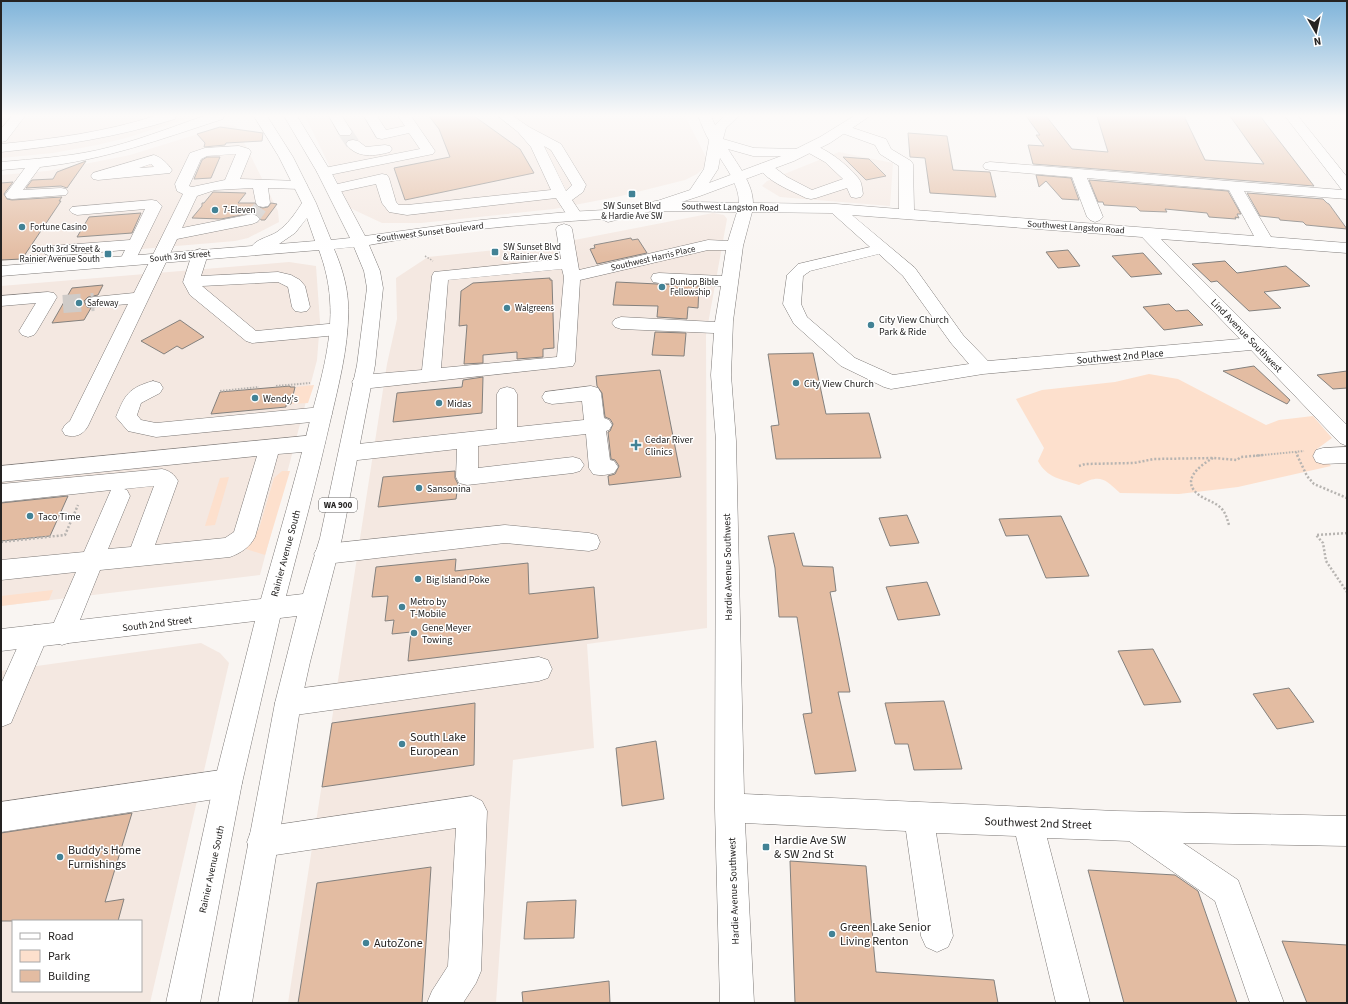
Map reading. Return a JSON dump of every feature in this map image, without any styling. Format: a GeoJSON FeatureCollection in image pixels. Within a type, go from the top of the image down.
{"type":"FeatureCollection","features":[{"type":"Feature","properties":{"kind":"street"},"geometry":{"type":"LineString","coordinates":[[1,166],[36,163]]}},
{"type":"Feature","properties":{"kind":"street"},"geometry":{"type":"LineString","coordinates":[[36,163],[12,195],[62,192]]}},
{"type":"Feature","properties":{"kind":"street"},"geometry":{"type":"LineString","coordinates":[[191,193],[182,188],[182,184],[192,163]]}},
{"type":"Feature","properties":{"kind":"street"},"geometry":{"type":"LineString","coordinates":[[231,184],[240,163]]}},
{"type":"Feature","properties":{"kind":"street","name":"Rainier Avenue South"},"geometry":{"type":"LineString","coordinates":[[183,1003],[228,783],[270,610],[315,443],[332,373],[338,329],[339,300],[333,266],[309,203],[289,163]]}},
{"type":"Feature","properties":{"kind":"street"},"geometry":{"type":"LineString","coordinates":[[318,163],[334,189],[360,242]]}},
{"type":"Feature","properties":{"kind":"street"},"geometry":{"type":"LineString","coordinates":[[324,172],[369,163]]}},
{"type":"Feature","properties":{"kind":"street"},"geometry":{"type":"LineString","coordinates":[[545,163],[562,196],[574,215]]}},
{"type":"Feature","properties":{"kind":"street"},"geometry":{"type":"LineString","coordinates":[[334,189],[382,178],[388,203],[394,209],[407,210],[562,196],[578,189],[579,185],[566,163]]}},
{"type":"Feature","properties":{"kind":"street"},"geometry":{"type":"LineString","coordinates":[[695,193],[711,169],[712,163]]}},
{"type":"Feature","properties":{"kind":"street"},"geometry":{"type":"LineString","coordinates":[[729,163],[738,177],[746,200]]}},
{"type":"Feature","properties":{"kind":"street","name":"Southwest Sunset Boulevard"},"geometry":{"type":"LineString","coordinates":[[360,242],[395,246],[427,244],[564,229],[655,206],[695,193],[775,163]]}},
{"type":"Feature","properties":{"kind":"street"},"geometry":{"type":"LineString","coordinates":[[834,163],[853,181],[861,211]]}},
{"type":"Feature","properties":{"kind":"street"},"geometry":{"type":"LineString","coordinates":[[904,163],[906,164],[906,214]]}},
{"type":"Feature","properties":{"kind":"street"},"geometry":{"type":"LineString","coordinates":[[1328,163],[1347,187]]}},
{"type":"Feature","properties":{"kind":"street"},"geometry":{"type":"LineString","coordinates":[[990,166],[1347,195]]}},
{"type":"Feature","properties":{"kind":"street"},"geometry":{"type":"LineString","coordinates":[[765,167],[782,180],[810,195],[853,181]]}},
{"type":"Feature","properties":{"kind":"street"},"geometry":{"type":"LineString","coordinates":[[1078,173],[1094,217]]}},
{"type":"Feature","properties":{"kind":"street"},"geometry":{"type":"LineString","coordinates":[[72,430],[78,426],[161,258],[191,193],[211,186],[231,184],[300,185]]}},
{"type":"Feature","properties":{"kind":"street"},"geometry":{"type":"LineString","coordinates":[[260,185],[263,203]]}},
{"type":"Feature","properties":{"kind":"street"},"geometry":{"type":"LineString","coordinates":[[1234,186],[1265,242]]}},
{"type":"Feature","properties":{"kind":"street","name":"Southwest Langston Road"},"geometry":{"type":"LineString","coordinates":[[655,206],[746,200],[805,208],[906,214],[1347,248]]}},
{"type":"Feature","properties":{"kind":"street","name":"Hardie Avenue Southwest"},"geometry":{"type":"LineString","coordinates":[[737,1003],[730,808],[726,441],[721,375],[723,328],[734,246],[746,200]]}},
{"type":"Feature","properties":{"kind":"street"},"geometry":{"type":"LineString","coordinates":[[250,250],[270,242],[287,232],[300,218],[309,203]]}},
{"type":"Feature","properties":{"kind":"street"},"geometry":{"type":"LineString","coordinates":[[76,210],[152,204],[154,209],[128,260]]}},
{"type":"Feature","properties":{"kind":"street"},"geometry":{"type":"LineString","coordinates":[[836,209],[880,249],[909,272],[957,339],[984,368]]}},
{"type":"Feature","properties":{"kind":"street","name":"Southwest Sunset Boulevard"},"geometry":{"type":"LineString","coordinates":[[360,242],[394,235],[574,215],[621,214]]}},
{"type":"Feature","properties":{"kind":"street"},"geometry":{"type":"LineString","coordinates":[[172,234],[252,220]]}},
{"type":"Feature","properties":{"kind":"street"},"geometry":{"type":"LineString","coordinates":[[362,382],[566,362],[571,270],[564,229]]}},
{"type":"Feature","properties":{"kind":"street","name":"Lind Avenue Southwest"},"geometry":{"type":"LineString","coordinates":[[1147,233],[1347,438]]}},
{"type":"Feature","properties":{"kind":"street","name":"South 3rd Street"},"geometry":{"type":"LineString","coordinates":[[1,271],[45,260],[128,260],[360,242]]}},
{"type":"Feature","properties":{"kind":"street","name":"WA 900"},"geometry":{"type":"LineString","coordinates":[[312,604],[326,554],[349,453],[362,382],[375,288],[372,271],[360,242]]}},
{"type":"Feature","properties":{"kind":"street"},"geometry":{"type":"LineString","coordinates":[[45,260],[136,244]]}},
{"type":"Feature","properties":{"kind":"street","name":"Southwest Harris Place"},"geometry":{"type":"LineString","coordinates":[[430,376],[440,276],[571,270],[708,245],[734,246]]}},
{"type":"Feature","properties":{"kind":"street","name":"Southwest 2nd Place"},"geometry":{"type":"LineString","coordinates":[[880,249],[804,267],[795,275],[792,304],[800,320],[848,362],[891,382],[984,368],[1256,344]]}},
{"type":"Feature","properties":{"kind":"street"},"geometry":{"type":"LineString","coordinates":[[200,254],[192,282],[196,291],[252,337],[338,329]]}},
{"type":"Feature","properties":{"kind":"street"},"geometry":{"type":"LineString","coordinates":[[192,282],[278,277],[291,280],[296,284],[301,307]]}},
{"type":"Feature","properties":{"kind":"street"},"geometry":{"type":"LineString","coordinates":[[659,278],[730,281]]}},
{"type":"Feature","properties":{"kind":"street"},"geometry":{"type":"LineString","coordinates":[[1,301],[48,297],[28,331]]}},
{"type":"Feature","properties":{"kind":"street"},"geometry":{"type":"LineString","coordinates":[[94,302],[141,298]]}},
{"type":"Feature","properties":{"kind":"street"},"geometry":{"type":"LineString","coordinates":[[43,306],[63,304]]}},
{"type":"Feature","properties":{"kind":"street"},"geometry":{"type":"LineString","coordinates":[[621,323],[723,328]]}},
{"type":"Feature","properties":{"kind":"street"},"geometry":{"type":"LineString","coordinates":[[161,388],[133,398],[126,417],[135,426],[156,430],[322,411]]}},
{"type":"Feature","properties":{"kind":"street"},"geometry":{"type":"LineString","coordinates":[[552,397],[595,392],[599,425],[600,468],[606,466]]}},
{"type":"Feature","properties":{"kind":"street"},"geometry":{"type":"LineString","coordinates":[[507,394],[507,436]]}},
{"type":"Feature","properties":{"kind":"street"},"geometry":{"type":"LineString","coordinates":[[349,453],[599,425]]}},
{"type":"Feature","properties":{"kind":"street"},"geometry":{"type":"LineString","coordinates":[[468,440],[467,477],[574,465]]}},
{"type":"Feature","properties":{"kind":"street"},"geometry":{"type":"LineString","coordinates":[[1,474],[315,443]]}},
{"type":"Feature","properties":{"kind":"street"},"geometry":{"type":"LineString","coordinates":[[1,570],[230,547],[244,537],[270,447]]}},
{"type":"Feature","properties":{"kind":"street"},"geometry":{"type":"LineString","coordinates":[[1,493],[162,477],[167,481],[139,556]]}},
{"type":"Feature","properties":{"kind":"street"},"geometry":{"type":"LineString","coordinates":[[62,634],[119,496]]}},
{"type":"Feature","properties":{"kind":"street"},"geometry":{"type":"LineString","coordinates":[[326,554],[505,534],[589,542]]}},
{"type":"Feature","properties":{"kind":"street"},"geometry":{"type":"LineString","coordinates":[[235,1003],[262,842],[288,703],[312,604]]}},
{"type":"Feature","properties":{"kind":"street","name":"South 2nd Street"},"geometry":{"type":"LineString","coordinates":[[1,640],[312,604]]}},
{"type":"Feature","properties":{"kind":"street"},"geometry":{"type":"LineString","coordinates":[[1,714],[35,636]]}},
{"type":"Feature","properties":{"kind":"street"},"geometry":{"type":"LineString","coordinates":[[288,703],[539,669]]}},
{"type":"Feature","properties":{"kind":"street"},"geometry":{"type":"LineString","coordinates":[[1,817],[228,783]]}},
{"type":"Feature","properties":{"kind":"street","name":"Southwest 2nd Street"},"geometry":{"type":"LineString","coordinates":[[730,808],[1135,827],[1347,831]]}},
{"type":"Feature","properties":{"kind":"street"},"geometry":{"type":"LineString","coordinates":[[262,842],[472,811],[464,971],[444,1003]]}},
{"type":"Feature","properties":{"kind":"street"},"geometry":{"type":"LineString","coordinates":[[919,818],[937,936]]}},
{"type":"Feature","properties":{"kind":"street"},"geometry":{"type":"LineString","coordinates":[[1028,823],[1072,1003]]}},
{"type":"Feature","properties":{"kind":"street"},"geometry":{"type":"LineString","coordinates":[[1135,827],[1227,891],[1267,1003]]}},
{"type":"Feature","properties":{"kind":"path"},"geometry":{"type":"LineString","coordinates":[[276,386],[316,383]]}},
{"type":"Feature","properties":{"kind":"path"},"geometry":{"type":"LineString","coordinates":[[220,391],[259,387]]}},
{"type":"Feature","properties":{"kind":"path"},"geometry":{"type":"LineString","coordinates":[[1080,466],[1086,464],[1134,463],[1154,459],[1214,458],[1237,460],[1241,457],[1314,450],[1320,450],[1333,456]]}},
{"type":"Feature","properties":{"kind":"path"},"geometry":{"type":"LineString","coordinates":[[1296,452],[1308,478],[1312,482],[1318,486],[1337,492],[1347,498]]}},
{"type":"Feature","properties":{"kind":"path"},"geometry":{"type":"LineString","coordinates":[[1214,458],[1196,469],[1192,476],[1191,482],[1198,494],[1222,509],[1227,517],[1228,525]]}},
{"type":"Feature","properties":{"kind":"path"},"geometry":{"type":"LineString","coordinates":[[1,542],[65,535],[79,502]]}},
{"type":"Feature","properties":{"kind":"path"},"geometry":{"type":"LineString","coordinates":[[1347,533],[1332,536],[1316,535],[1323,543],[1326,560],[1347,592]]}},
{"type":"Feature","properties":{"kind":"shaded area"},"geometry":{"type":"Polygon","coordinates":[[[89,163],[254,163],[278,211],[279,222],[248,238],[235,241],[1,261],[1,175],[47,171],[89,163]]]}},
{"type":"Feature","properties":{"kind":"shaded area"},"geometry":{"type":"Polygon","coordinates":[[[328,163],[706,163],[705,167],[697,174],[685,180],[621,196],[554,209],[421,223],[382,223],[350,208],[328,163]]]}},
{"type":"Feature","properties":{"kind":"shaded area"},"geometry":{"type":"Polygon","coordinates":[[[812,163],[893,163],[890,206],[780,197],[762,186],[767,181],[812,163]]]}},
{"type":"Feature","properties":{"kind":"shaded area"},"geometry":{"type":"Polygon","coordinates":[[[713,213],[724,215],[727,219],[706,335],[707,628],[587,644],[594,748],[513,760],[496,1003],[288,1003],[387,364],[397,319],[396,278],[428,257],[554,244],[713,213]]]}},
{"type":"Feature","properties":{"kind":"shaded area"},"geometry":{"type":"Polygon","coordinates":[[[289,262],[316,266],[320,322],[317,360],[260,575],[1,606],[1,286],[289,262]]]}},
{"type":"Feature","properties":{"kind":"shaded area"},"geometry":{"type":"Polygon","coordinates":[[[201,643],[220,653],[229,663],[150,1003],[1,1003],[1,671],[201,643]]]}},
{"type":"Feature","properties":{"kind":"green space"},"geometry":{"type":"Polygon","coordinates":[[[1149,374],[1178,379],[1266,425],[1279,420],[1313,416],[1332,438],[1317,449],[1331,466],[1238,487],[1179,494],[1120,493],[1106,481],[1101,479],[1092,480],[1079,485],[1055,477],[1042,467],[1038,461],[1044,448],[1016,399],[1042,390],[1115,382],[1149,374]]]}},
{"type":"Feature","properties":{"kind":"green space"},"geometry":{"type":"Polygon","coordinates":[[[314,385],[308,403],[292,404],[296,387],[314,385]]]}},
{"type":"Feature","properties":{"kind":"green space"},"geometry":{"type":"Polygon","coordinates":[[[282,471],[290,471],[265,555],[243,548],[259,529],[274,478],[282,471]]]}},
{"type":"Feature","properties":{"kind":"green space"},"geometry":{"type":"Polygon","coordinates":[[[229,477],[215,525],[205,526],[220,478],[229,477]]]}},
{"type":"Feature","properties":{"kind":"green space"},"geometry":{"type":"Polygon","coordinates":[[[53,590],[49,600],[1,606],[1,596],[53,590]]]}},
{"type":"Feature","properties":{"kind":"building"},"geometry":{"type":"Polygon","coordinates":[[[85,163],[67,188],[61,186],[26,188],[32,180],[53,179],[57,172],[85,163]]]}},
{"type":"Feature","properties":{"kind":"building"},"geometry":{"type":"Polygon","coordinates":[[[201,163],[217,163],[211,178],[194,179],[201,163]]]}},
{"type":"Feature","properties":{"kind":"building"},"geometry":{"type":"Polygon","coordinates":[[[420,163],[528,163],[534,173],[405,200],[394,168],[420,163]]]}},
{"type":"Feature","properties":{"kind":"building"},"geometry":{"type":"Polygon","coordinates":[[[849,163],[873,163],[886,176],[866,180],[849,163]]]}},
{"type":"Feature","properties":{"kind":"building"},"geometry":{"type":"Polygon","coordinates":[[[926,163],[952,163],[953,170],[990,172],[996,197],[930,193],[926,163]]]}},
{"type":"Feature","properties":{"kind":"building"},"geometry":{"type":"Polygon","coordinates":[[[1296,163],[1314,186],[1033,164],[1296,163]]]}},
{"type":"Feature","properties":{"kind":"building"},"geometry":{"type":"Polygon","coordinates":[[[1036,175],[1071,178],[1079,200],[1062,199],[1046,181],[1039,187],[1036,175]]]}},
{"type":"Feature","properties":{"kind":"building"},"geometry":{"type":"Polygon","coordinates":[[[1089,180],[1228,191],[1241,214],[1237,214],[1239,218],[1235,217],[1236,219],[1209,217],[1207,213],[1165,209],[1167,212],[1140,211],[1136,207],[1104,205],[1103,202],[1098,202],[1089,180]]]}},
{"type":"Feature","properties":{"kind":"building","name":"Fortune Casino"},"geometry":{"type":"Polygon","coordinates":[[[13,182],[4,194],[7,199],[62,197],[59,201],[61,201],[22,259],[1,260],[1,183],[13,182]]]}},
{"type":"Feature","properties":{"kind":"building","name":"7-Eleven"},"geometry":{"type":"Polygon","coordinates":[[[213,192],[246,193],[238,203],[255,203],[258,207],[263,208],[268,207],[271,203],[277,204],[265,220],[261,220],[258,215],[252,213],[221,219],[192,218],[202,206],[202,203],[204,203],[213,192]]]}},
{"type":"Feature","properties":{"kind":"building"},"geometry":{"type":"Polygon","coordinates":[[[1247,193],[1323,199],[1329,204],[1347,229],[1306,225],[1303,222],[1260,216],[1247,193]]]}},
{"type":"Feature","properties":{"kind":"building"},"geometry":{"type":"Polygon","coordinates":[[[141,213],[132,233],[77,237],[89,217],[141,213]]]}},
{"type":"Feature","properties":{"kind":"building"},"geometry":{"type":"Polygon","coordinates":[[[631,238],[632,240],[638,239],[647,253],[597,264],[590,249],[595,248],[594,245],[631,238]]]}},
{"type":"Feature","properties":{"kind":"building"},"geometry":{"type":"Polygon","coordinates":[[[1068,250],[1080,266],[1058,268],[1046,252],[1068,250]]]}},
{"type":"Feature","properties":{"kind":"building"},"geometry":{"type":"Polygon","coordinates":[[[1143,253],[1162,274],[1131,277],[1112,256],[1143,253]]]}},
{"type":"Feature","properties":{"kind":"building"},"geometry":{"type":"Polygon","coordinates":[[[1225,261],[1237,273],[1286,266],[1310,286],[1264,292],[1281,308],[1249,311],[1217,281],[1211,282],[1192,264],[1225,261]]]}},
{"type":"Feature","properties":{"kind":"building","name":"Walgreens"},"geometry":{"type":"Polygon","coordinates":[[[550,278],[550,280],[552,280],[554,348],[543,349],[543,357],[517,359],[517,352],[483,355],[483,363],[464,364],[467,325],[459,326],[461,291],[473,283],[550,278]]]}},
{"type":"Feature","properties":{"kind":"building"},"geometry":{"type":"Polygon","coordinates":[[[616,282],[699,286],[698,308],[688,307],[687,319],[657,317],[658,306],[613,305],[616,282]]]}},
{"type":"Feature","properties":{"kind":"building","name":"Safeway"},"geometry":{"type":"Polygon","coordinates":[[[103,285],[98,295],[88,297],[84,301],[87,307],[91,308],[84,320],[52,323],[72,288],[103,285]]]}},
{"type":"Feature","properties":{"kind":"building"},"geometry":{"type":"Polygon","coordinates":[[[1169,304],[1176,311],[1188,310],[1203,325],[1164,330],[1143,307],[1169,304]]]}},
{"type":"Feature","properties":{"kind":"building"},"geometry":{"type":"Polygon","coordinates":[[[180,320],[204,337],[182,349],[177,346],[164,354],[141,341],[180,320]]]}},
{"type":"Feature","properties":{"kind":"building"},"geometry":{"type":"Polygon","coordinates":[[[655,332],[686,333],[684,356],[652,355],[655,332]]]}},
{"type":"Feature","properties":{"kind":"building","name":"City View Church"},"geometry":{"type":"Polygon","coordinates":[[[813,353],[826,414],[869,413],[881,458],[776,459],[771,426],[779,425],[768,354],[813,353]]]}},
{"type":"Feature","properties":{"kind":"building"},"geometry":{"type":"Polygon","coordinates":[[[1254,366],[1290,400],[1287,404],[1223,371],[1254,366]]]}},
{"type":"Feature","properties":{"kind":"building"},"geometry":{"type":"Polygon","coordinates":[[[660,370],[681,477],[609,485],[608,476],[615,474],[619,466],[615,460],[611,459],[608,432],[613,424],[610,419],[605,417],[602,393],[597,386],[596,376],[660,370]]]}},
{"type":"Feature","properties":{"kind":"building"},"geometry":{"type":"Polygon","coordinates":[[[1347,371],[1347,388],[1333,389],[1317,375],[1347,371]]]}},
{"type":"Feature","properties":{"kind":"building","name":"Midas"},"geometry":{"type":"Polygon","coordinates":[[[483,377],[482,413],[393,422],[397,393],[462,387],[463,380],[483,377]]]}},
{"type":"Feature","properties":{"kind":"building","name":"Wendy's"},"geometry":{"type":"Polygon","coordinates":[[[290,386],[295,387],[291,404],[286,405],[286,407],[211,414],[220,392],[290,386]]]}},
{"type":"Feature","properties":{"kind":"building","name":"Sansonina"},"geometry":{"type":"Polygon","coordinates":[[[455,471],[455,478],[458,484],[456,499],[378,507],[383,477],[455,471]]]}},
{"type":"Feature","properties":{"kind":"building","name":"Taco Time"},"geometry":{"type":"Polygon","coordinates":[[[68,496],[50,536],[1,541],[1,503],[68,496]]]}},
{"type":"Feature","properties":{"kind":"building"},"geometry":{"type":"Polygon","coordinates":[[[907,515],[919,543],[890,546],[879,518],[907,515]]]}},
{"type":"Feature","properties":{"kind":"building"},"geometry":{"type":"Polygon","coordinates":[[[1061,516],[1089,576],[1046,578],[1028,535],[1006,536],[999,519],[1061,516]]]}},
{"type":"Feature","properties":{"kind":"building"},"geometry":{"type":"Polygon","coordinates":[[[794,533],[803,566],[833,567],[836,591],[830,592],[850,692],[838,692],[856,771],[815,774],[803,714],[812,713],[797,617],[779,617],[775,568],[768,536],[794,533]]]}},
{"type":"Feature","properties":{"kind":"building"},"geometry":{"type":"Polygon","coordinates":[[[456,559],[455,571],[528,563],[529,594],[594,587],[598,638],[408,661],[411,632],[392,634],[394,620],[385,621],[388,596],[372,597],[376,567],[456,559]]]}},
{"type":"Feature","properties":{"kind":"building"},"geometry":{"type":"Polygon","coordinates":[[[927,582],[940,615],[898,620],[886,587],[927,582]]]}},
{"type":"Feature","properties":{"kind":"building"},"geometry":{"type":"Polygon","coordinates":[[[1153,649],[1181,702],[1144,705],[1118,651],[1153,649]]]}},
{"type":"Feature","properties":{"kind":"building"},"geometry":{"type":"Polygon","coordinates":[[[1289,688],[1314,722],[1277,729],[1253,694],[1289,688]]]}},
{"type":"Feature","properties":{"kind":"building"},"geometry":{"type":"Polygon","coordinates":[[[944,701],[962,769],[914,770],[908,744],[895,744],[885,703],[944,701]]]}},
{"type":"Feature","properties":{"kind":"building","name":"South Lake European"},"geometry":{"type":"Polygon","coordinates":[[[475,703],[474,765],[322,787],[332,723],[475,703]]]}},
{"type":"Feature","properties":{"kind":"building"},"geometry":{"type":"Polygon","coordinates":[[[656,741],[664,799],[622,806],[616,748],[656,741]]]}},
{"type":"Feature","properties":{"kind":"building","name":"Buddy's Home Furnishings"},"geometry":{"type":"Polygon","coordinates":[[[132,813],[105,902],[124,899],[118,920],[1,921],[1,833],[132,813]]]}},
{"type":"Feature","properties":{"kind":"building","name":"Green Lake Senior Living Renton"},"geometry":{"type":"Polygon","coordinates":[[[790,861],[866,866],[876,972],[994,980],[998,1003],[795,1003],[790,861]]]}},
{"type":"Feature","properties":{"kind":"building","name":"AutoZone"},"geometry":{"type":"Polygon","coordinates":[[[431,867],[422,1003],[298,1003],[317,883],[431,867]]]}},
{"type":"Feature","properties":{"kind":"building"},"geometry":{"type":"Polygon","coordinates":[[[1088,870],[1175,875],[1198,891],[1237,1003],[1124,1003],[1088,870]]]}},
{"type":"Feature","properties":{"kind":"building"},"geometry":{"type":"Polygon","coordinates":[[[576,900],[574,938],[524,939],[527,902],[576,900]]]}},
{"type":"Feature","properties":{"kind":"building"},"geometry":{"type":"Polygon","coordinates":[[[1282,941],[1347,945],[1347,1003],[1307,1003],[1282,941]]]}},
{"type":"Feature","properties":{"kind":"building"},"geometry":{"type":"Polygon","coordinates":[[[609,981],[610,1003],[523,1003],[522,992],[609,981]]]}},
{"type":"Feature","properties":{"kind":"tunnel"},"geometry":{"type":"LineString","coordinates":[[252,219],[263,203]]}},
{"type":"Feature","properties":{"kind":"tunnel"},"geometry":{"type":"LineString","coordinates":[[63,304],[94,302]]}},
{"type":"Feature","properties":{"kind":"place","name":"SW Sunset Blvd & Hardie Ave SW"},"geometry":{"type":"Point","coordinates":[632,194]}},
{"type":"Feature","properties":{"kind":"place","name":"7-Eleven"},"geometry":{"type":"Point","coordinates":[215,210]}},
{"type":"Feature","properties":{"kind":"place","name":"Fortune Casino"},"geometry":{"type":"Point","coordinates":[22,227]}},
{"type":"Feature","properties":{"kind":"place","name":"SW Sunset Blvd & Rainier Ave S"},"geometry":{"type":"Point","coordinates":[495,252]}},
{"type":"Feature","properties":{"kind":"place","name":"South 3rd Street & Rainier Avenue South"},"geometry":{"type":"Point","coordinates":[108,254]}},
{"type":"Feature","properties":{"kind":"place","name":"Dunlop Bible Fellowship"},"geometry":{"type":"Point","coordinates":[662,287]}},
{"type":"Feature","properties":{"kind":"place","name":"Safeway"},"geometry":{"type":"Point","coordinates":[79,303]}},
{"type":"Feature","properties":{"kind":"place","name":"Walgreens"},"geometry":{"type":"Point","coordinates":[507,308]}},
{"type":"Feature","properties":{"kind":"place","name":"City View Church Park & Ride"},"geometry":{"type":"Point","coordinates":[871,325]}},
{"type":"Feature","properties":{"kind":"place","name":"City View Church"},"geometry":{"type":"Point","coordinates":[796,383]}},
{"type":"Feature","properties":{"kind":"place","name":"Wendy's"},"geometry":{"type":"Point","coordinates":[255,398]}},
{"type":"Feature","properties":{"kind":"place","name":"Midas"},"geometry":{"type":"Point","coordinates":[439,403]}},
{"type":"Feature","properties":{"kind":"place","name":"Cedar River Clinics"},"geometry":{"type":"Point","coordinates":[636,445]}},
{"type":"Feature","properties":{"kind":"place","name":"Sansonina"},"geometry":{"type":"Point","coordinates":[419,488]}},
{"type":"Feature","properties":{"kind":"place","name":"Taco Time"},"geometry":{"type":"Point","coordinates":[30,516]}},
{"type":"Feature","properties":{"kind":"place","name":"Big Island Poke"},"geometry":{"type":"Point","coordinates":[418,579]}},
{"type":"Feature","properties":{"kind":"place","name":"Metro by T-Mobile"},"geometry":{"type":"Point","coordinates":[402,607]}},
{"type":"Feature","properties":{"kind":"place","name":"Gene Meyer Towing"},"geometry":{"type":"Point","coordinates":[414,633]}},
{"type":"Feature","properties":{"kind":"place","name":"South Lake European"},"geometry":{"type":"Point","coordinates":[402,744]}},
{"type":"Feature","properties":{"kind":"place","name":"Hardie Ave SW & SW 2nd St"},"geometry":{"type":"Point","coordinates":[766,847]}},
{"type":"Feature","properties":{"kind":"place","name":"Buddy's Home Furnishings"},"geometry":{"type":"Point","coordinates":[60,857]}},
{"type":"Feature","properties":{"kind":"place","name":"Green Lake Senior Living Renton"},"geometry":{"type":"Point","coordinates":[832,934]}},
{"type":"Feature","properties":{"kind":"place","name":"AutoZone"},"geometry":{"type":"Point","coordinates":[366,943]}}]}
